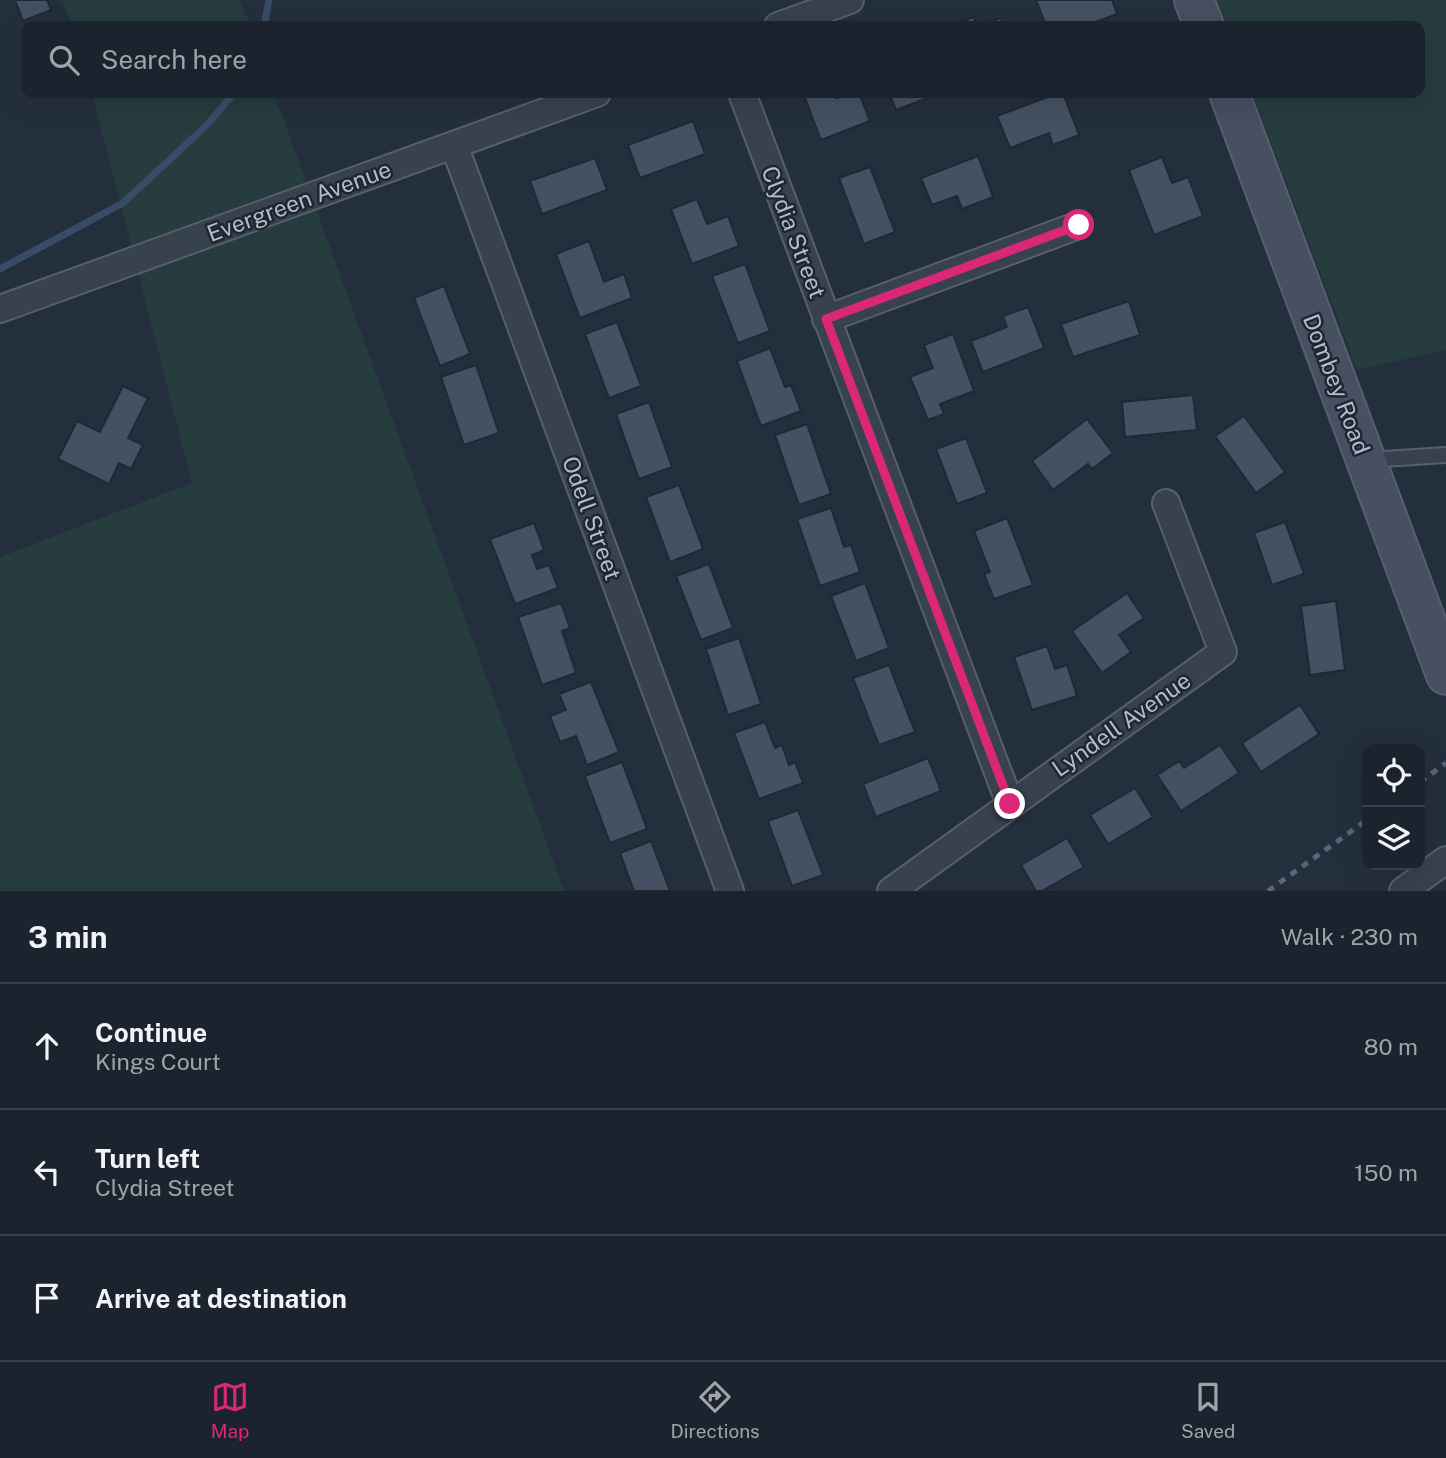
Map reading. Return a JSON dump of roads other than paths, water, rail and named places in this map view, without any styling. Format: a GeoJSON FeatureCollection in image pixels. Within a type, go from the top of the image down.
{"type":"FeatureCollection","features":[{"type":"Feature","properties":{"kind":"street"},"geometry":{"type":"LineString","coordinates":[[792,21],[850,0]]}},
{"type":"Feature","properties":{"kind":"street"},"geometry":{"type":"LineString","coordinates":[[1194,0],[1202,21]]}},
{"type":"Feature","properties":{"kind":"street","name":"Evergreen Avenue"},"geometry":{"type":"LineString","coordinates":[[0,309],[583,98]]}},
{"type":"Feature","properties":{"kind":"street","name":"Clydia Street"},"geometry":{"type":"LineString","coordinates":[[744,98],[1010,804]]}},
{"type":"Feature","properties":{"kind":"street","name":"Dombey Road"},"geometry":{"type":"LineString","coordinates":[[1230,98],[1446,675]]}},
{"type":"Feature","properties":{"kind":"street","name":"Odell Street"},"geometry":{"type":"LineString","coordinates":[[454,145],[730,891]]}},
{"type":"Feature","properties":{"kind":"street"},"geometry":{"type":"LineString","coordinates":[[826,319],[1079,225]]}},
{"type":"Feature","properties":{"kind":"street","name":"Lyndell Avenue"},"geometry":{"type":"LineString","coordinates":[[891,891],[1223,652],[1166,503]]}},
{"type":"Feature","properties":{"kind":"street"},"geometry":{"type":"LineString","coordinates":[[1403,891],[1446,860]]}},
{"type":"Feature","properties":{"kind":"lane"},"geometry":{"type":"LineString","coordinates":[[1366,460],[1446,455]]}},
{"type":"Feature","properties":{"kind":"waterway"},"geometry":{"type":"LineString","coordinates":[[265,21],[269,0]]}},
{"type":"Feature","properties":{"kind":"waterway"},"geometry":{"type":"LineString","coordinates":[[0,269],[123,203],[208,124],[230,98]]}},
{"type":"Feature","properties":{"kind":"railway"},"geometry":{"type":"LineString","coordinates":[[1425,778],[1446,763]]}},
{"type":"Feature","properties":{"kind":"railway"},"geometry":{"type":"LineString","coordinates":[[1268,891],[1362,824]]}}]}
